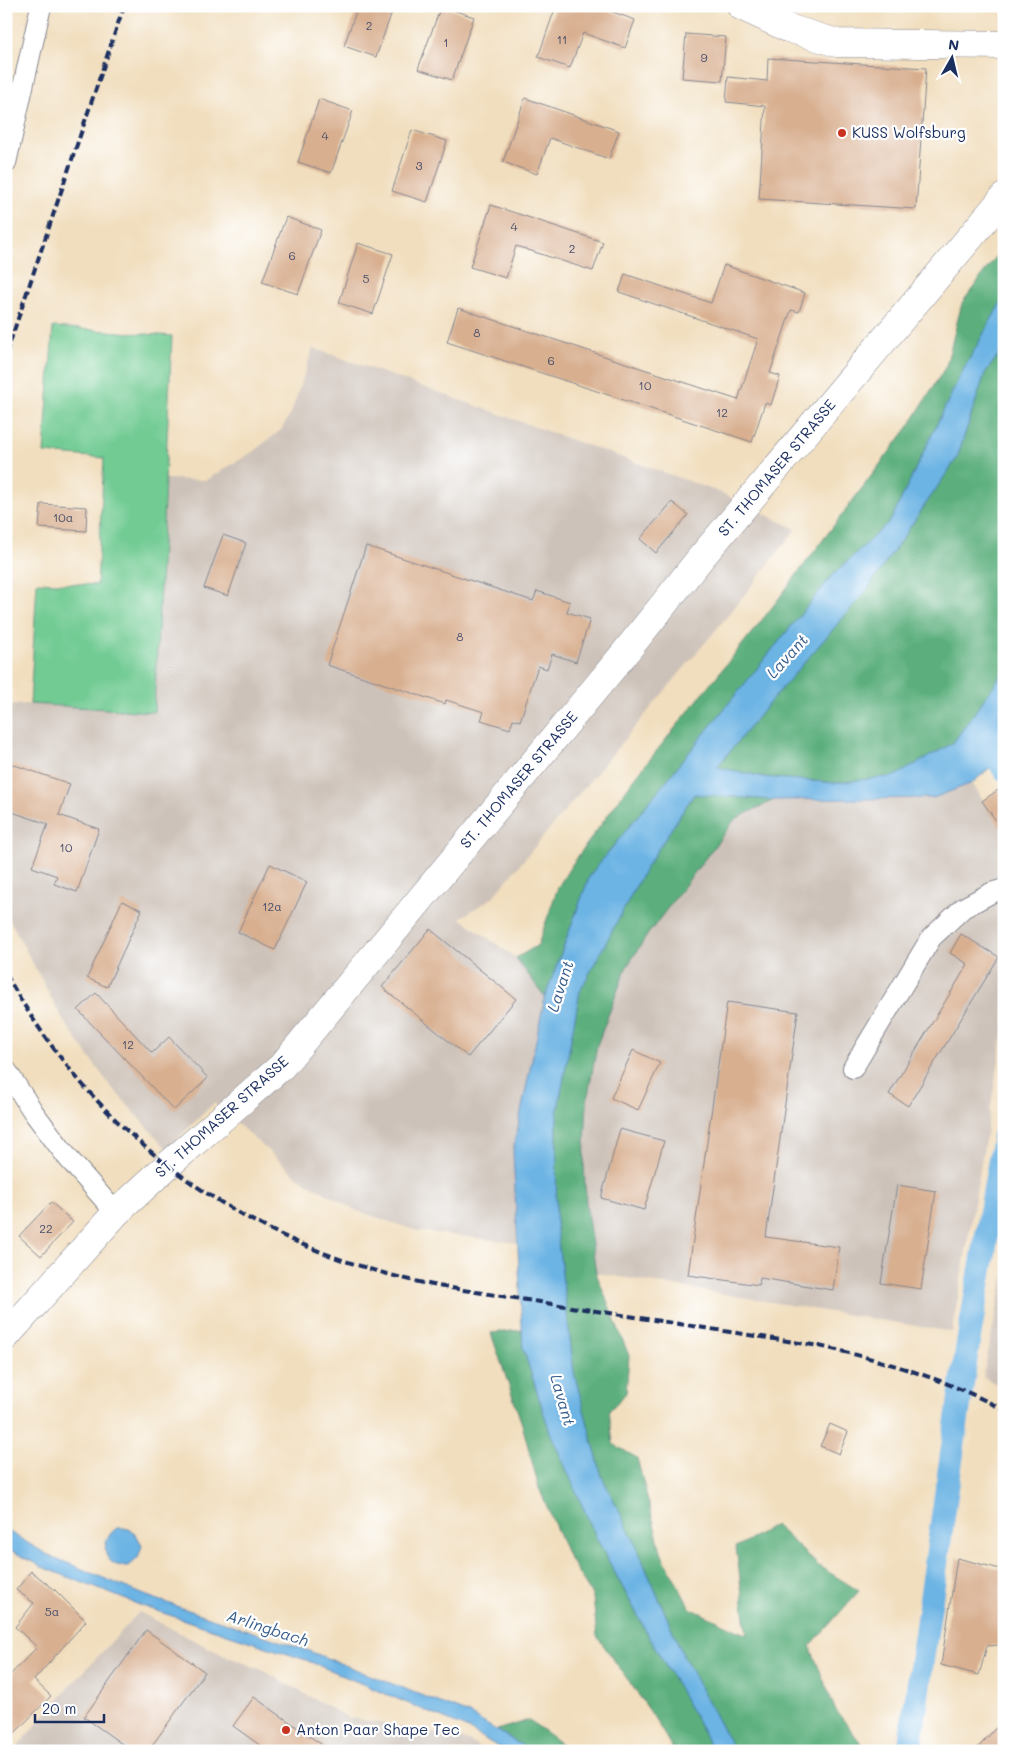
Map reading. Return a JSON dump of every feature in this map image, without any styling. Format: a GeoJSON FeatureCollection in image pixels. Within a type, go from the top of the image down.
{"type":"FeatureCollection","features":[{"type":"Feature","properties":{"kind":"main road"},"geometry":{"type":"LineString","coordinates":[[741,6],[788,28],[837,43],[1004,45]]}},
{"type":"Feature","properties":{"kind":"main road","name":"ST. THOMASER STRASSE"},"geometry":{"type":"LineString","coordinates":[[6,1336],[116,1213],[282,1066],[624,654],[699,560],[1004,197]]}},
{"type":"Feature","properties":{"kind":"street"},"geometry":{"type":"LineString","coordinates":[[6,163],[41,6]]}},
{"type":"Feature","properties":{"kind":"street"},"geometry":{"type":"LineString","coordinates":[[853,1068],[931,938],[963,908],[991,893],[1004,889]]}},
{"type":"Feature","properties":{"kind":"street"},"geometry":{"type":"LineString","coordinates":[[6,1070],[34,1113],[68,1158],[116,1213]]}},
{"type":"Feature","properties":{"kind":"shaded area"},"geometry":{"type":"Polygon","coordinates":[[[313,348],[719,492],[796,529],[730,613],[492,898],[460,918],[516,958],[545,997],[513,1151],[517,1243],[417,1231],[355,1210],[299,1178],[214,1103],[167,1149],[108,1083],[63,1020],[6,913],[6,705],[30,704],[154,712],[166,479],[206,480],[251,453],[281,430],[291,413],[313,348]]]}},
{"type":"Feature","properties":{"kind":"shaded area"},"geometry":{"type":"Polygon","coordinates":[[[972,783],[1004,833],[1004,1030],[952,1332],[596,1273],[586,1204],[584,1165],[587,1101],[597,1045],[626,968],[648,934],[735,819],[774,800],[933,798],[972,783]]]}},
{"type":"Feature","properties":{"kind":"shaded area"},"geometry":{"type":"Polygon","coordinates":[[[1004,1274],[1004,1388],[983,1377],[1004,1274]]]}},
{"type":"Feature","properties":{"kind":"shaded area","name":"Anton Paar Shape Tec"},"geometry":{"type":"Polygon","coordinates":[[[139,1612],[223,1655],[260,1669],[347,1717],[460,1738],[473,1743],[483,1751],[14,1751],[54,1704],[139,1612]]]}},
{"type":"Feature","properties":{"kind":"green space"},"geometry":{"type":"Polygon","coordinates":[[[1004,246],[1004,297],[960,376],[891,520],[831,577],[590,875],[545,997],[516,958],[538,945],[558,887],[634,779],[770,610],[909,426],[946,366],[962,303],[1004,246]]]}},
{"type":"Feature","properties":{"kind":"green space"},"geometry":{"type":"Polygon","coordinates":[[[53,327],[172,336],[154,712],[30,704],[37,582],[97,585],[104,458],[44,453],[53,327]]]}},
{"type":"Feature","properties":{"kind":"green space"},"geometry":{"type":"Polygon","coordinates":[[[1004,348],[1004,671],[953,743],[895,777],[835,783],[763,777],[717,767],[770,702],[867,590],[957,458],[985,373],[1004,348]]]}},
{"type":"Feature","properties":{"kind":"green space"},"geometry":{"type":"Polygon","coordinates":[[[694,794],[774,800],[735,819],[648,934],[626,968],[597,1045],[587,1101],[584,1165],[586,1204],[596,1273],[629,1356],[626,1393],[609,1411],[613,1444],[637,1458],[662,1555],[690,1608],[747,1635],[736,1547],[775,1525],[819,1566],[859,1591],[810,1646],[835,1709],[860,1742],[859,1751],[734,1751],[683,1655],[633,1539],[602,1477],[574,1373],[556,1224],[557,1114],[580,991],[645,869],[694,794]]]}},
{"type":"Feature","properties":{"kind":"green space"},"geometry":{"type":"Polygon","coordinates":[[[522,1330],[523,1348],[550,1432],[597,1539],[712,1751],[674,1751],[652,1714],[597,1636],[593,1597],[568,1556],[539,1488],[522,1424],[491,1333],[522,1330]]]}},
{"type":"Feature","properties":{"kind":"green space"},"geometry":{"type":"Polygon","coordinates":[[[529,1720],[571,1751],[531,1751],[497,1730],[529,1720]]]}},
{"type":"Feature","properties":{"kind":"water","name":"Lavant"},"geometry":{"type":"Polygon","coordinates":[[[1004,297],[1004,348],[985,373],[957,458],[867,590],[770,702],[717,767],[763,777],[835,783],[895,776],[953,743],[1004,671],[1004,751],[999,760],[972,783],[933,798],[774,800],[694,794],[645,869],[580,991],[557,1114],[556,1224],[574,1373],[602,1477],[633,1539],[683,1655],[734,1751],[712,1751],[597,1539],[550,1432],[523,1348],[513,1151],[545,997],[590,875],[831,577],[891,520],[960,376],[1004,297]]]}},
{"type":"Feature","properties":{"kind":"water"},"geometry":{"type":"Polygon","coordinates":[[[117,1528],[133,1532],[142,1546],[138,1558],[129,1566],[111,1562],[106,1552],[105,1547],[109,1536],[117,1528]]]}},
{"type":"Feature","properties":{"kind":"water","name":"Arlingbach"},"geometry":{"type":"Polygon","coordinates":[[[6,1530],[48,1555],[147,1596],[309,1651],[471,1715],[531,1751],[505,1751],[466,1728],[306,1660],[142,1606],[45,1568],[6,1548],[6,1530]]]}},
{"type":"Feature","properties":{"kind":"building"},"geometry":{"type":"Polygon","coordinates":[[[358,6],[394,6],[376,57],[344,46],[358,6]]]}},
{"type":"Feature","properties":{"kind":"building"},"geometry":{"type":"Polygon","coordinates":[[[441,6],[474,17],[452,80],[418,69],[441,6]]]}},
{"type":"Feature","properties":{"kind":"building"},"geometry":{"type":"Polygon","coordinates":[[[556,6],[596,6],[635,20],[625,48],[583,33],[570,68],[538,57],[556,6]]]}},
{"type":"Feature","properties":{"kind":"building"},"geometry":{"type":"Polygon","coordinates":[[[686,34],[726,37],[722,81],[682,78],[686,34]]]}},
{"type":"Feature","properties":{"kind":"building","name":"KUSS Wolfsburg"},"geometry":{"type":"Polygon","coordinates":[[[768,58],[926,68],[916,209],[759,199],[765,106],[726,102],[728,77],[767,81],[768,58]]]}},
{"type":"Feature","properties":{"kind":"building"},"geometry":{"type":"Polygon","coordinates":[[[525,98],[619,131],[609,159],[550,138],[537,174],[503,162],[525,98]]]}},
{"type":"Feature","properties":{"kind":"building"},"geometry":{"type":"Polygon","coordinates":[[[319,99],[353,111],[331,173],[298,162],[319,99]]]}},
{"type":"Feature","properties":{"kind":"building"},"geometry":{"type":"Polygon","coordinates":[[[412,130],[447,141],[427,202],[392,191],[412,130]]]}},
{"type":"Feature","properties":{"kind":"building"},"geometry":{"type":"Polygon","coordinates":[[[491,205],[603,242],[593,271],[516,246],[506,278],[470,267],[491,205]]]}},
{"type":"Feature","properties":{"kind":"building"},"geometry":{"type":"Polygon","coordinates":[[[286,217],[321,230],[298,294],[262,282],[286,217]]]}},
{"type":"Feature","properties":{"kind":"building"},"geometry":{"type":"Polygon","coordinates":[[[358,243],[393,254],[373,314],[339,303],[358,243]]]}},
{"type":"Feature","properties":{"kind":"building"},"geometry":{"type":"Polygon","coordinates":[[[724,265],[805,293],[799,312],[791,310],[770,373],[780,376],[771,405],[765,403],[752,442],[447,342],[458,308],[738,400],[758,339],[619,292],[625,274],[711,303],[724,265]]]}},
{"type":"Feature","properties":{"kind":"building"},"geometry":{"type":"Polygon","coordinates":[[[672,502],[688,515],[656,553],[640,539],[672,502]]]}},
{"type":"Feature","properties":{"kind":"building"},"geometry":{"type":"Polygon","coordinates":[[[41,504],[87,507],[86,531],[39,528],[41,504]]]}},
{"type":"Feature","properties":{"kind":"building"},"geometry":{"type":"Polygon","coordinates":[[[223,535],[246,543],[228,596],[204,588],[223,535]]]}},
{"type":"Feature","properties":{"kind":"building"},"geometry":{"type":"Polygon","coordinates":[[[366,546],[533,601],[537,591],[570,602],[567,612],[590,619],[576,662],[552,654],[547,669],[538,666],[520,721],[513,719],[510,729],[481,720],[484,712],[446,700],[445,704],[327,665],[366,546]]]}},
{"type":"Feature","properties":{"kind":"building"},"geometry":{"type":"Polygon","coordinates":[[[6,762],[70,784],[59,815],[99,829],[77,892],[54,884],[57,876],[32,867],[48,824],[6,810],[6,762]]]}},
{"type":"Feature","properties":{"kind":"building"},"geometry":{"type":"Polygon","coordinates":[[[1004,786],[1004,832],[982,801],[1004,786]]]}},
{"type":"Feature","properties":{"kind":"building"},"geometry":{"type":"Polygon","coordinates":[[[270,864],[307,882],[275,950],[238,932],[270,864]]]}},
{"type":"Feature","properties":{"kind":"building"},"geometry":{"type":"Polygon","coordinates":[[[122,901],[142,910],[107,987],[87,978],[122,901]]]}},
{"type":"Feature","properties":{"kind":"building"},"geometry":{"type":"Polygon","coordinates":[[[430,929],[516,999],[468,1057],[382,987],[430,929]]]}},
{"type":"Feature","properties":{"kind":"building"},"geometry":{"type":"Polygon","coordinates":[[[961,934],[999,957],[908,1106],[889,1094],[968,964],[950,953],[961,934]]]}},
{"type":"Feature","properties":{"kind":"building"},"geometry":{"type":"Polygon","coordinates":[[[96,993],[152,1053],[169,1037],[208,1078],[174,1110],[78,1010],[96,993]]]}},
{"type":"Feature","properties":{"kind":"building"},"geometry":{"type":"Polygon","coordinates":[[[727,1002],[798,1012],[766,1237],[839,1247],[833,1290],[760,1278],[759,1285],[688,1275],[727,1002]]]}},
{"type":"Feature","properties":{"kind":"building"},"geometry":{"type":"Polygon","coordinates":[[[633,1050],[660,1063],[638,1110],[611,1098],[633,1050]]]}},
{"type":"Feature","properties":{"kind":"building"},"geometry":{"type":"Polygon","coordinates":[[[620,1129],[664,1141],[644,1210],[601,1198],[620,1129]]]}},
{"type":"Feature","properties":{"kind":"building"},"geometry":{"type":"Polygon","coordinates":[[[897,1185],[936,1191],[921,1289],[881,1283],[897,1185]]]}},
{"type":"Feature","properties":{"kind":"building"},"geometry":{"type":"Polygon","coordinates":[[[51,1202],[73,1222],[41,1256],[19,1236],[51,1202]]]}},
{"type":"Feature","properties":{"kind":"building"},"geometry":{"type":"Polygon","coordinates":[[[830,1424],[848,1432],[839,1454],[820,1446],[830,1424]]]}},
{"type":"Feature","properties":{"kind":"building"},"geometry":{"type":"Polygon","coordinates":[[[957,1558],[1004,1570],[1004,1633],[1000,1645],[987,1646],[979,1675],[941,1665],[957,1558]]]}},
{"type":"Feature","properties":{"kind":"building"},"geometry":{"type":"Polygon","coordinates":[[[31,1571],[55,1590],[86,1621],[34,1680],[51,1696],[6,1742],[6,1679],[37,1647],[15,1627],[34,1603],[16,1590],[31,1571]]]}},
{"type":"Feature","properties":{"kind":"building"},"geometry":{"type":"Polygon","coordinates":[[[146,1630],[205,1672],[148,1751],[132,1751],[84,1717],[146,1630]]]}},
{"type":"Feature","properties":{"kind":"building"},"geometry":{"type":"Polygon","coordinates":[[[254,1697],[331,1751],[268,1751],[233,1726],[254,1697]]]}},
{"type":"Feature","properties":{"kind":"building"},"geometry":{"type":"Polygon","coordinates":[[[1004,1719],[1004,1751],[975,1751],[1004,1719]]]}},
{"type":"Feature","properties":{"kind":"waterway"},"geometry":{"type":"LineString","coordinates":[[980,741],[999,760],[1004,769]]}},
{"type":"Feature","properties":{"kind":"waterway"},"geometry":{"type":"LineString","coordinates":[[909,1751],[968,1343],[1004,1137]]}},
{"type":"Feature","properties":{"kind":"railway"},"geometry":{"type":"LineString","coordinates":[[6,354],[124,6]]}},
{"type":"Feature","properties":{"kind":"railway"},"geometry":{"type":"LineString","coordinates":[[6,974],[44,1034],[86,1089],[134,1137],[187,1180],[244,1216],[305,1245],[370,1269],[438,1286],[843,1351],[937,1380],[1004,1410]]}},
{"type":"Feature","properties":{"kind":"place","name":"KUSS Wolfsburg"},"geometry":{"type":"Point","coordinates":[842,133]}},
{"type":"Feature","properties":{"kind":"place","name":"Anton Paar Shape Tec"},"geometry":{"type":"Point","coordinates":[286,1730]}}]}
